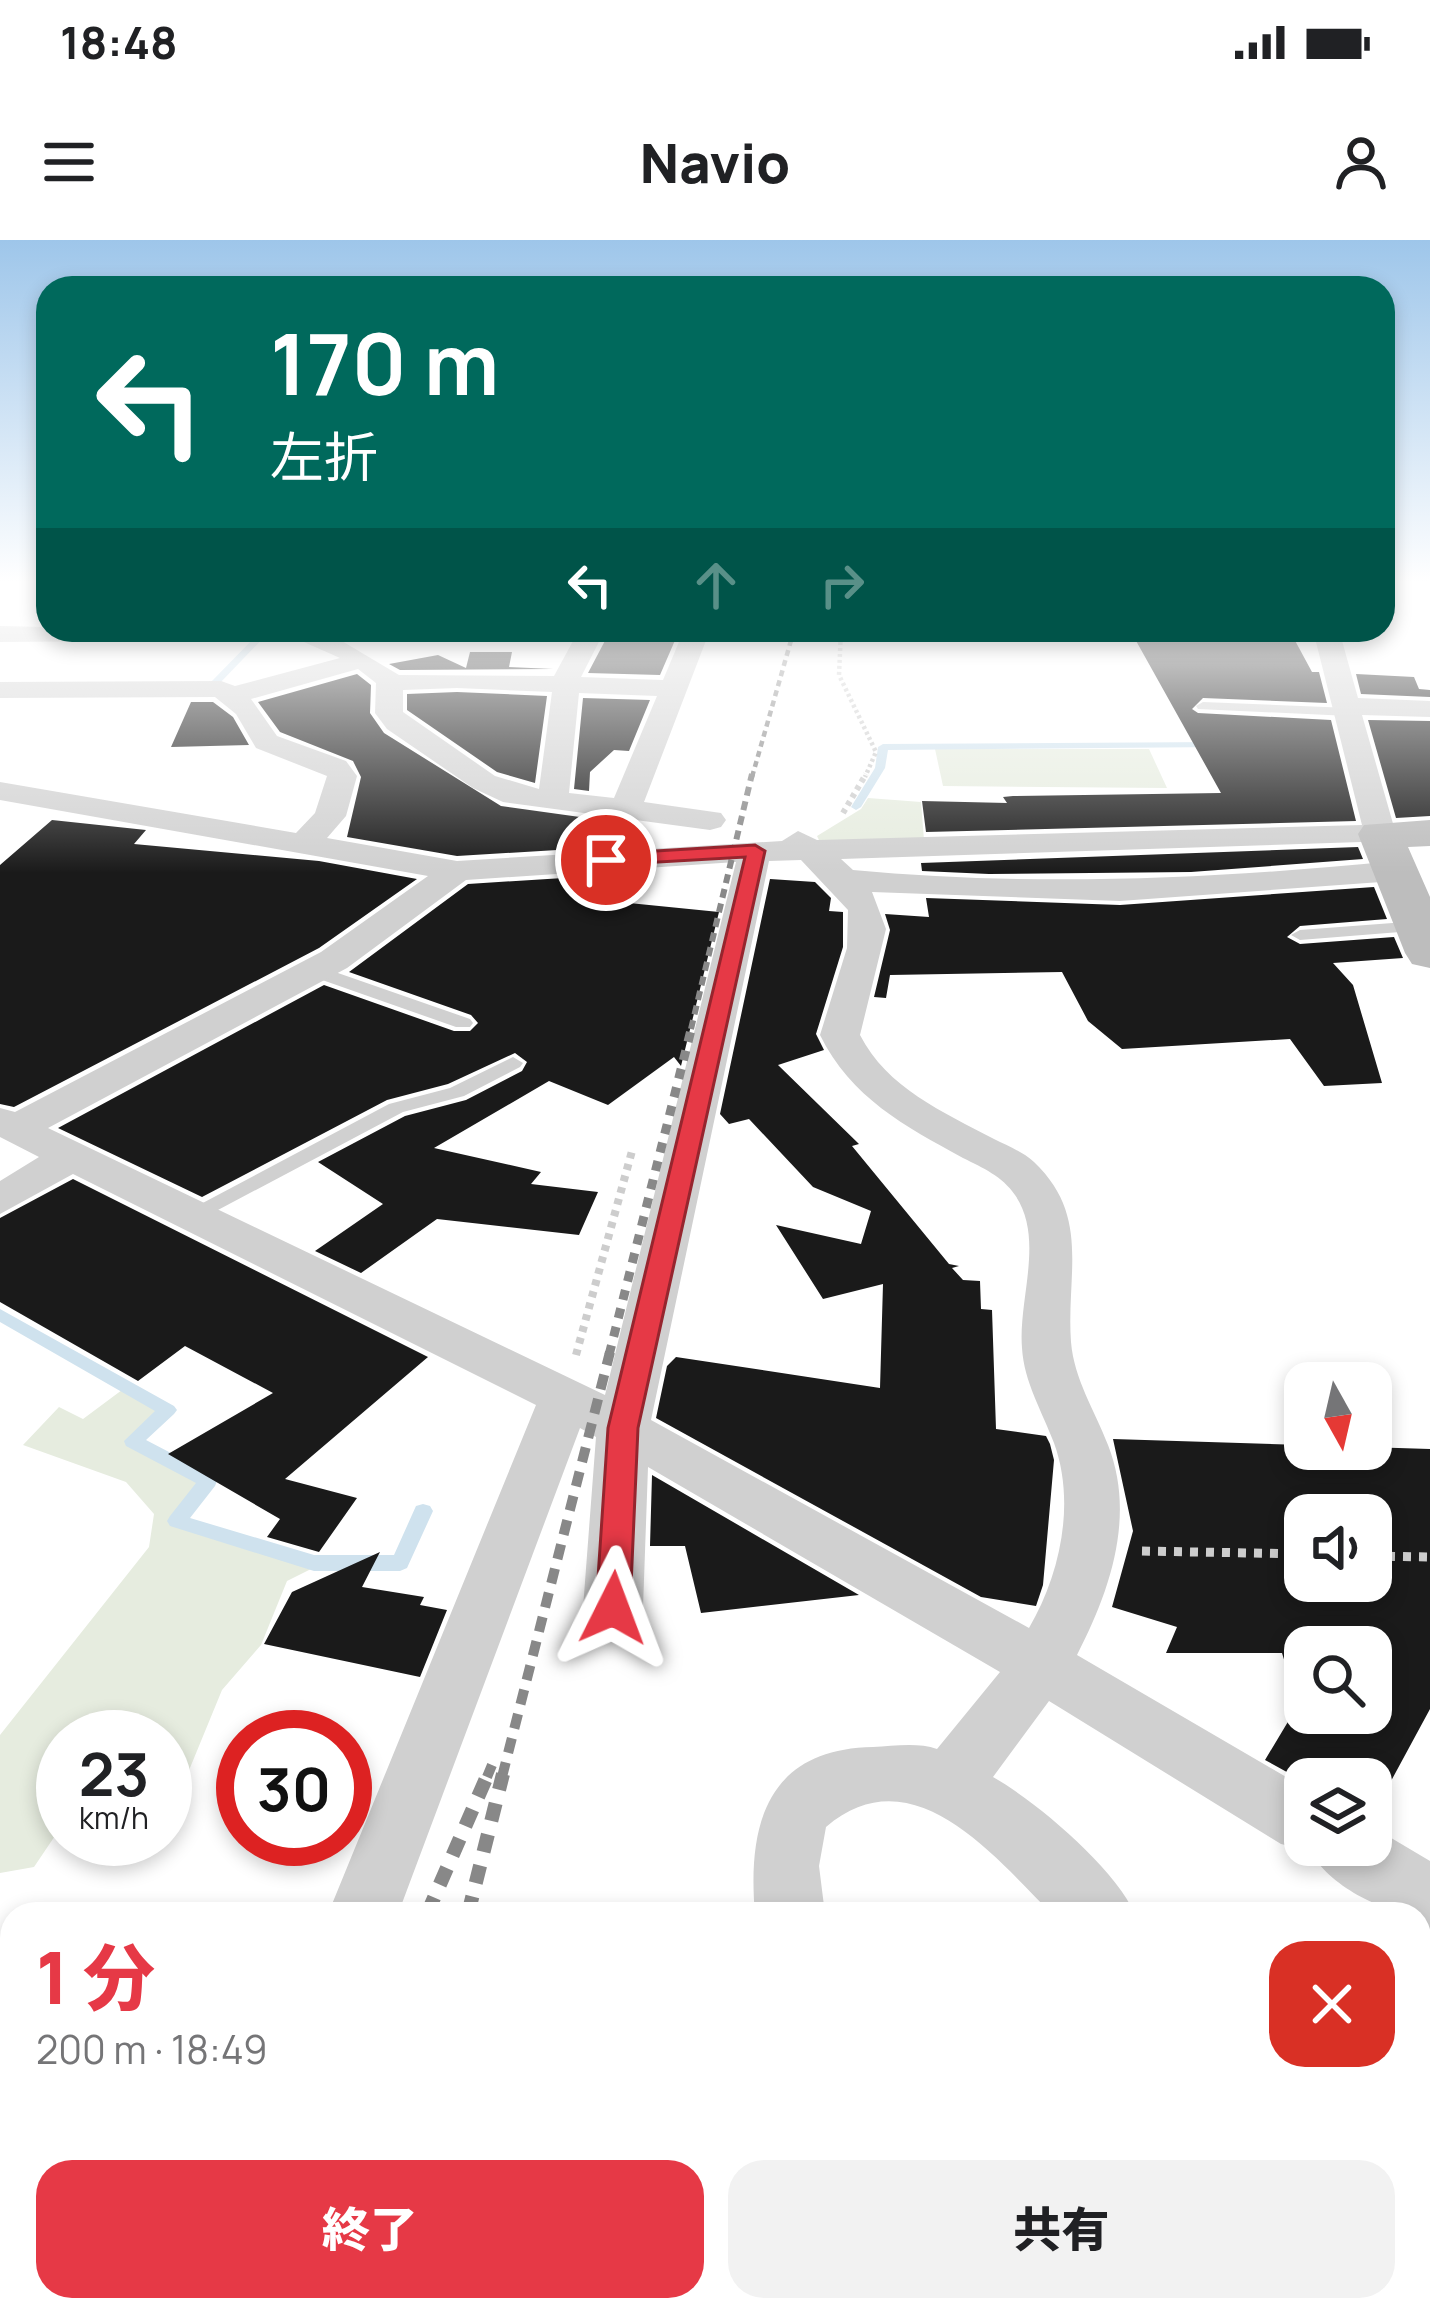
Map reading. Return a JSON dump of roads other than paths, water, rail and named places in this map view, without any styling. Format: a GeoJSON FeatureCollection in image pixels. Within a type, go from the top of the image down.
{"type":"FeatureCollection","features":[{"type":"Feature","properties":{"kind":"main road"},"geometry":{"type":"LineString","coordinates":[[1424,940],[1388,852],[1430,833]]}},
{"type":"Feature","properties":{"kind":"street"},"geometry":{"type":"LineString","coordinates":[[217,692],[226,678]]}},
{"type":"Feature","properties":{"kind":"street"},"geometry":{"type":"LineString","coordinates":[[217,692],[232,678]]}},
{"type":"Feature","properties":{"kind":"street"},"geometry":{"type":"LineString","coordinates":[[0,690],[217,692],[284,678]]}},
{"type":"Feature","properties":{"kind":"street"},"geometry":{"type":"LineString","coordinates":[[383,678],[389,683],[673,688]]}},
{"type":"Feature","properties":{"kind":"street"},"geometry":{"type":"LineString","coordinates":[[553,801],[568,678]]}},
{"type":"Feature","properties":{"kind":"street"},"geometry":{"type":"LineString","coordinates":[[606,860],[619,809],[677,678]]}},
{"type":"Feature","properties":{"kind":"street"},"geometry":{"type":"LineString","coordinates":[[1340,678],[1388,852]]}},
{"type":"Feature","properties":{"kind":"street"},"geometry":{"type":"LineString","coordinates":[[389,683],[389,713],[397,723],[484,782],[514,794],[553,801],[710,820]]}},
{"type":"Feature","properties":{"kind":"street"},"geometry":{"type":"LineString","coordinates":[[217,692],[259,724],[266,742],[334,767],[342,776],[330,816],[303,845]]}},
{"type":"Feature","properties":{"kind":"street"},"geometry":{"type":"LineString","coordinates":[[1349,709],[1430,710]]}},
{"type":"Feature","properties":{"kind":"street"},"geometry":{"type":"LineString","coordinates":[[0,791],[457,871],[793,850],[1388,852]]}},
{"type":"Feature","properties":{"kind":"street"},"geometry":{"type":"LineString","coordinates":[[793,850],[972,892],[1108,896],[1388,852]]}},
{"type":"Feature","properties":{"kind":"street"},"geometry":{"type":"LineString","coordinates":[[613,1608],[623,1428],[793,850]]}},
{"type":"Feature","properties":{"kind":"street"},"geometry":{"type":"LineString","coordinates":[[793,850],[870,921],[872,940],[840,1035],[851,1063],[894,1101],[1018,1170],[1053,1223],[1046,1344],[1060,1403],[1088,1467],[1085,1573],[1043,1666],[947,1785]]}},
{"type":"Feature","properties":{"kind":"street"},"geometry":{"type":"LineString","coordinates":[[8,1125],[315,971],[457,871]]}},
{"type":"Feature","properties":{"kind":"street"},"geometry":{"type":"LineString","coordinates":[[8,1125],[623,1428],[1043,1666],[1284,1810]]}},
{"type":"Feature","properties":{"kind":"street"},"geometry":{"type":"LineString","coordinates":[[0,1200],[75,1154]]}},
{"type":"Feature","properties":{"kind":"street"},"geometry":{"type":"LineString","coordinates":[[368,1902],[565,1398]]}},
{"type":"Feature","properties":{"kind":"street"},"geometry":{"type":"LineString","coordinates":[[789,1902],[785,1866],[795,1812],[839,1776],[928,1774],[1027,1843],[1088,1902]]}},
{"type":"Feature","properties":{"kind":"street"},"geometry":{"type":"LineString","coordinates":[[1377,1866],[1430,1898]]}},
{"type":"Feature","properties":{"kind":"lane"},"geometry":{"type":"LineString","coordinates":[[1203,706],[1349,709]]}},
{"type":"Feature","properties":{"kind":"lane"},"geometry":{"type":"LineString","coordinates":[[1300,935],[1424,940]]}},
{"type":"Feature","properties":{"kind":"lane"},"geometry":{"type":"LineString","coordinates":[[315,971],[463,1023]]}},
{"type":"Feature","properties":{"kind":"lane"},"geometry":{"type":"LineString","coordinates":[[194,1214],[396,1108],[457,1092],[513,1063]]}},
{"type":"Feature","properties":{"kind":"waterway"},"geometry":{"type":"LineString","coordinates":[[215,683],[220,678]]}},
{"type":"Feature","properties":{"kind":"waterway"},"geometry":{"type":"LineString","coordinates":[[856,807],[880,768],[883,747],[1217,745]]}},
{"type":"Feature","properties":{"kind":"waterway"},"geometry":{"type":"LineString","coordinates":[[0,1315],[168,1410],[133,1441],[208,1481],[177,1521],[314,1563],[400,1563],[423,1511]]}},
{"type":"Feature","properties":{"kind":"railway"},"geometry":{"type":"LineString","coordinates":[[752,777],[780,678]]}},
{"type":"Feature","properties":{"kind":"railway"},"geometry":{"type":"LineString","coordinates":[[691,1029],[752,774]]}},
{"type":"Feature","properties":{"kind":"railway"},"geometry":{"type":"LineString","coordinates":[[609,1355],[692,1026]]}},
{"type":"Feature","properties":{"kind":"railway"},"geometry":{"type":"LineString","coordinates":[[502,1777],[610,1352]]}},
{"type":"Feature","properties":{"kind":"railway"},"geometry":{"type":"LineString","coordinates":[[487,1777],[492,1765]]}},
{"type":"Feature","properties":{"kind":"railway"},"geometry":{"type":"LineString","coordinates":[[432,1902],[488,1774]]}},
{"type":"Feature","properties":{"kind":"railway"},"geometry":{"type":"LineString","coordinates":[[471,1902],[503,1774]]}}]}
